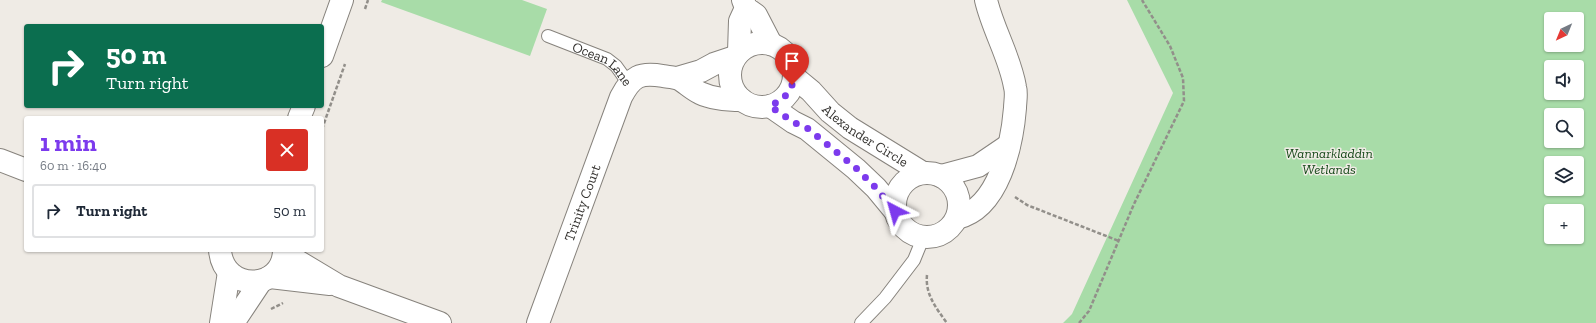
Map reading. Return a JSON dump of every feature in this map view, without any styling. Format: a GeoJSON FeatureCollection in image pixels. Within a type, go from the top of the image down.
{"type":"FeatureCollection","features":[{"type":"Feature","properties":{"kind":"street"},"geometry":{"type":"LineString","coordinates":[[324,50],[342,0]]}},
{"type":"Feature","properties":{"kind":"street"},"geometry":{"type":"LineString","coordinates":[[957,218],[966,216],[972,212],[988,196],[1005,166],[1012,133],[1016,89],[986,0]]}},
{"type":"Feature","properties":{"kind":"street"},"geometry":{"type":"LineString","coordinates":[[737,55],[754,44],[763,43],[771,44],[781,49],[788,57],[793,66],[794,77],[789,92],[781,101],[770,106],[755,106],[742,100],[732,85],[730,76],[731,66],[737,55],[740,21],[744,4],[756,15],[771,44]]}},
{"type":"Feature","properties":{"kind":"street","name":"Ocean Lane"},"geometry":{"type":"LineString","coordinates":[[677,78],[701,71],[737,55]]}},
{"type":"Feature","properties":{"kind":"street","name":"Ocean Lane"},"geometry":{"type":"LineString","coordinates":[[629,84],[635,78],[652,74],[677,78],[700,93],[723,100],[742,100]]}},
{"type":"Feature","properties":{"kind":"street","name":"Alexander Circle"},"geometry":{"type":"LineString","coordinates":[[794,77],[811,91],[830,112],[850,128],[932,174]]}},
{"type":"Feature","properties":{"kind":"street","name":"Trinity Court"},"geometry":{"type":"LineString","coordinates":[[538,323],[621,97],[629,84]]}},
{"type":"Feature","properties":{"kind":"street"},"geometry":{"type":"LineString","coordinates":[[770,106],[793,122],[807,128],[856,168],[876,188],[895,211]]}},
{"type":"Feature","properties":{"kind":"street"},"geometry":{"type":"LineString","coordinates":[[932,174],[949,182],[959,199],[959,208],[957,218],[951,227],[943,234],[922,238],[913,235],[904,229],[898,221],[894,201],[898,190],[904,182],[913,176],[978,166],[1009,145]]}},
{"type":"Feature","properties":{"kind":"street"},"geometry":{"type":"LineString","coordinates":[[0,160],[24,169]]}},
{"type":"Feature","properties":{"kind":"street"},"geometry":{"type":"LineString","coordinates":[[233,323],[265,279],[277,271],[282,262],[284,252]]}},
{"type":"Feature","properties":{"kind":"street"},"geometry":{"type":"LineString","coordinates":[[286,252],[339,286],[440,323]]}},
{"type":"Feature","properties":{"kind":"street"},"geometry":{"type":"LineString","coordinates":[[220,257],[236,278],[244,281],[265,279],[339,286]]}},
{"type":"Feature","properties":{"kind":"street"},"geometry":{"type":"LineString","coordinates":[[220,257],[221,323]]}},
{"type":"Feature","properties":{"kind":"lane","name":"Ocean Lane"},"geometry":{"type":"LineString","coordinates":[[548,36],[607,58],[616,66],[629,84]]}},
{"type":"Feature","properties":{"kind":"lane"},"geometry":{"type":"LineString","coordinates":[[861,323],[885,298],[914,260],[922,238]]}},
{"type":"Feature","properties":{"kind":"path"},"geometry":{"type":"LineString","coordinates":[[1079,323],[1089,311],[1134,204],[1184,101],[1182,78],[1170,46],[1142,0]]}},
{"type":"Feature","properties":{"kind":"path"},"geometry":{"type":"LineString","coordinates":[[1012,195],[1027,204],[1119,241]]}},
{"type":"Feature","properties":{"kind":"path"},"geometry":{"type":"LineString","coordinates":[[927,271],[926,282],[931,301],[947,323]]}},
{"type":"Feature","properties":{"kind":"path"},"geometry":{"type":"LineString","coordinates":[[269,310],[287,302]]}},
{"type":"Feature","properties":{"kind":"green space"},"geometry":{"type":"Polygon","coordinates":[[[382,0],[522,0],[547,9],[530,56],[381,2],[382,0]]]}},
{"type":"Feature","properties":{"kind":"green space","name":"Wannarkladdin Wetlands"},"geometry":{"type":"Polygon","coordinates":[[[1127,0],[1596,0],[1596,323],[1063,323],[1072,314],[1173,93],[1127,0]]]}},
{"type":"Feature","properties":{"kind":"route"},"geometry":{"type":"LineString","coordinates":[[792,85],[784,98],[770,106],[793,122],[807,128],[856,168],[876,188],[895,211]]}}]}
